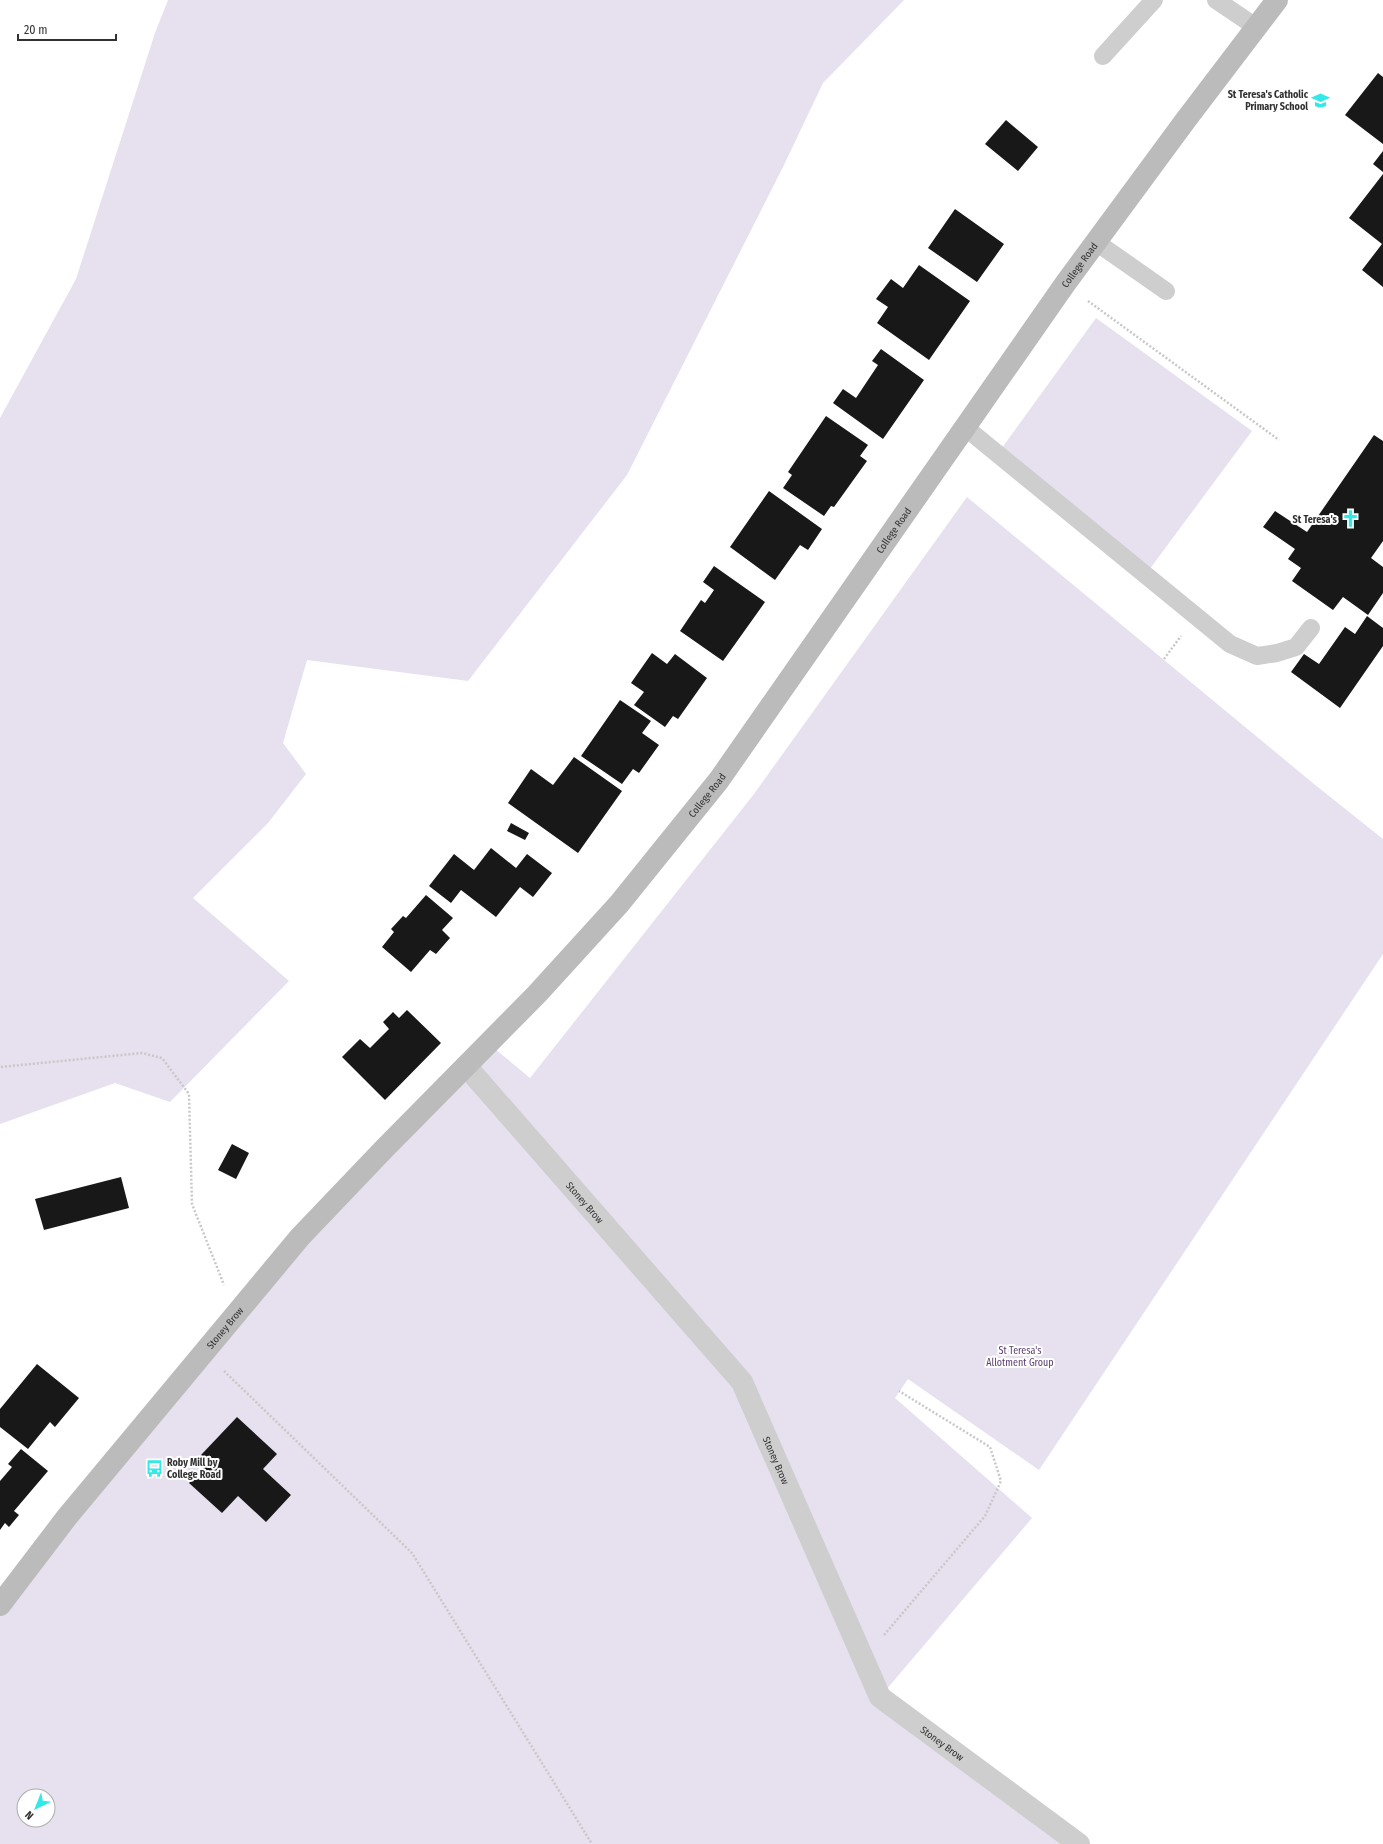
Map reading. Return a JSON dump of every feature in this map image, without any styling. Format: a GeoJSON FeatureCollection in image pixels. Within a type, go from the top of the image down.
{"type":"FeatureCollection","features":[{"type":"Feature","properties":{"kind":"street","name":"College Road"},"geometry":{"type":"LineString","coordinates":[[488,1043],[537,994],[619,904],[719,780],[1065,284],[1256,27],[1278,0]]}},
{"type":"Feature","properties":{"kind":"street","name":"Stoney Brow"},"geometry":{"type":"LineString","coordinates":[[0,1604],[67,1517],[300,1237],[488,1043]]}},
{"type":"Feature","properties":{"kind":"street","name":"Stoney Brow"},"geometry":{"type":"LineString","coordinates":[[466,1066],[742,1382],[880,1697],[1079,1844]]}},
{"type":"Feature","properties":{"kind":"lane"},"geometry":{"type":"LineString","coordinates":[[1103,56],[1154,0]]}},
{"type":"Feature","properties":{"kind":"lane"},"geometry":{"type":"LineString","coordinates":[[1216,0],[1256,27]]}},
{"type":"Feature","properties":{"kind":"lane"},"geometry":{"type":"LineString","coordinates":[[1096,242],[1166,291]]}},
{"type":"Feature","properties":{"kind":"lane"},"geometry":{"type":"LineString","coordinates":[[966,428],[1230,644],[1257,656],[1277,653],[1296,647],[1311,628]]}},
{"type":"Feature","properties":{"kind":"path"},"geometry":{"type":"LineString","coordinates":[[1065,284],[1279,440]]}},
{"type":"Feature","properties":{"kind":"path"},"geometry":{"type":"LineString","coordinates":[[1,1067],[142,1053],[162,1058],[189,1094],[192,1204],[235,1314]]}},
{"type":"Feature","properties":{"kind":"path"},"geometry":{"type":"LineString","coordinates":[[203,1352],[412,1553],[592,1844]]}},
{"type":"Feature","properties":{"kind":"path"},"geometry":{"type":"LineString","coordinates":[[864,1660],[984,1516],[1001,1481],[990,1447],[899,1390]]}},
{"type":"Feature","properties":{"kind":"green space"},"geometry":{"type":"Polygon","coordinates":[[[168,0],[904,0],[823,83],[783,167],[627,475],[468,681],[307,660],[283,743],[306,774],[268,823],[193,898],[289,981],[170,1102],[115,1083],[0,1124],[0,418],[76,279],[155,33],[168,0]]]}},
{"type":"Feature","properties":{"kind":"green space"},"geometry":{"type":"Polygon","coordinates":[[[1096,318],[1252,431],[1149,570],[999,452],[1096,318]]]}},
{"type":"Feature","properties":{"kind":"green space","name":"St Teresa's Allotment Group"},"geometry":{"type":"Polygon","coordinates":[[[967,497],[1314,784],[1383,839],[1383,954],[1039,1470],[908,1379],[895,1398],[1032,1518],[880,1697],[1079,1844],[0,1844],[0,1605],[144,1424],[488,1043],[530,1078],[754,794],[967,497]]]}},
{"type":"Feature","properties":{"kind":"building"},"geometry":{"type":"Polygon","coordinates":[[[1378,73],[1383,77],[1383,144],[1345,115],[1378,73]]]}},
{"type":"Feature","properties":{"kind":"building"},"geometry":{"type":"Polygon","coordinates":[[[1006,120],[1038,147],[1018,171],[985,144],[1006,120]]]}},
{"type":"Feature","properties":{"kind":"building"},"geometry":{"type":"Polygon","coordinates":[[[1383,151],[1383,172],[1373,164],[1383,151]]]}},
{"type":"Feature","properties":{"kind":"building"},"geometry":{"type":"Polygon","coordinates":[[[1383,174],[1383,287],[1362,270],[1382,244],[1349,218],[1383,174]]]}},
{"type":"Feature","properties":{"kind":"building"},"geometry":{"type":"Polygon","coordinates":[[[955,209],[1004,244],[977,282],[928,248],[955,209]]]}},
{"type":"Feature","properties":{"kind":"building"},"geometry":{"type":"Polygon","coordinates":[[[919,265],[970,301],[929,360],[877,323],[888,307],[876,299],[891,279],[903,288],[919,265]]]}},
{"type":"Feature","properties":{"kind":"building"},"geometry":{"type":"Polygon","coordinates":[[[881,349],[924,380],[883,439],[833,403],[843,389],[856,398],[878,365],[872,361],[881,349]]]}},
{"type":"Feature","properties":{"kind":"building"},"geometry":{"type":"Polygon","coordinates":[[[826,416],[868,445],[860,456],[867,461],[834,507],[831,506],[824,516],[783,488],[792,475],[788,472],[826,416]]]}},
{"type":"Feature","properties":{"kind":"building","name":"St Teresa's"},"geometry":{"type":"Polygon","coordinates":[[[1374,435],[1383,441],[1383,541],[1371,558],[1383,567],[1383,593],[1368,615],[1343,597],[1333,610],[1292,581],[1301,568],[1288,559],[1295,549],[1263,527],[1275,511],[1307,532],[1374,435]]]}},
{"type":"Feature","properties":{"kind":"building"},"geometry":{"type":"Polygon","coordinates":[[[769,491],[822,529],[808,550],[800,545],[775,580],[730,547],[769,491]]]}},
{"type":"Feature","properties":{"kind":"building"},"geometry":{"type":"Polygon","coordinates":[[[714,566],[765,602],[723,661],[680,631],[701,600],[705,603],[714,590],[703,582],[714,566]]]}},
{"type":"Feature","properties":{"kind":"building"},"geometry":{"type":"Polygon","coordinates":[[[1367,616],[1383,628],[1383,646],[1340,708],[1291,672],[1304,654],[1319,664],[1345,627],[1355,634],[1367,616]]]}},
{"type":"Feature","properties":{"kind":"building"},"geometry":{"type":"Polygon","coordinates":[[[652,653],[667,664],[675,654],[707,678],[678,719],[673,716],[665,727],[634,705],[644,692],[631,683],[652,653]]]}},
{"type":"Feature","properties":{"kind":"building"},"geometry":{"type":"Polygon","coordinates":[[[620,700],[651,721],[642,733],[659,745],[639,773],[633,769],[622,784],[581,756],[620,700]]]}},
{"type":"Feature","properties":{"kind":"building"},"geometry":{"type":"Polygon","coordinates":[[[574,757],[622,791],[578,853],[508,803],[531,769],[553,785],[574,757]]]}},
{"type":"Feature","properties":{"kind":"building"},"geometry":{"type":"Polygon","coordinates":[[[511,823],[529,833],[525,840],[507,831],[511,823]]]}},
{"type":"Feature","properties":{"kind":"building"},"geometry":{"type":"Polygon","coordinates":[[[491,848],[516,868],[527,854],[552,873],[533,897],[520,887],[496,917],[461,890],[451,903],[429,886],[454,854],[474,870],[491,848]]]}},
{"type":"Feature","properties":{"kind":"building"},"geometry":{"type":"Polygon","coordinates":[[[426,895],[453,918],[442,930],[450,938],[436,954],[430,950],[411,972],[382,947],[394,932],[391,929],[403,916],[406,918],[426,895]]]}},
{"type":"Feature","properties":{"kind":"building"},"geometry":{"type":"Polygon","coordinates":[[[407,1010],[441,1043],[385,1100],[342,1057],[360,1039],[370,1048],[389,1029],[383,1022],[393,1012],[399,1018],[407,1010]]]}},
{"type":"Feature","properties":{"kind":"building"},"geometry":{"type":"Polygon","coordinates":[[[232,1144],[249,1153],[236,1179],[218,1170],[232,1144]]]}},
{"type":"Feature","properties":{"kind":"building"},"geometry":{"type":"Polygon","coordinates":[[[121,1177],[129,1208],[44,1230],[35,1199],[121,1177]]]}},
{"type":"Feature","properties":{"kind":"building"},"geometry":{"type":"Polygon","coordinates":[[[37,1364],[79,1398],[55,1427],[50,1422],[28,1449],[0,1427],[0,1409],[37,1364]]]}},
{"type":"Feature","properties":{"kind":"building"},"geometry":{"type":"Polygon","coordinates":[[[237,1417],[277,1454],[263,1469],[291,1495],[266,1522],[238,1496],[222,1513],[189,1483],[208,1462],[201,1455],[237,1417]]]}},
{"type":"Feature","properties":{"kind":"building"},"geometry":{"type":"Polygon","coordinates":[[[21,1449],[48,1471],[14,1511],[19,1515],[9,1527],[5,1523],[0,1530],[0,1481],[12,1467],[8,1464],[21,1449]]]}},
{"type":"Feature","properties":{"kind":"place","name":"St Teresa's Catholic Primary School"},"geometry":{"type":"Point","coordinates":[1321,100]}},
{"type":"Feature","properties":{"kind":"place","name":"St Teresa's"},"geometry":{"type":"Point","coordinates":[1350,519]}},
{"type":"Feature","properties":{"kind":"place","name":"Roby Mill by College Road"},"geometry":{"type":"Point","coordinates":[154,1468]}}]}
